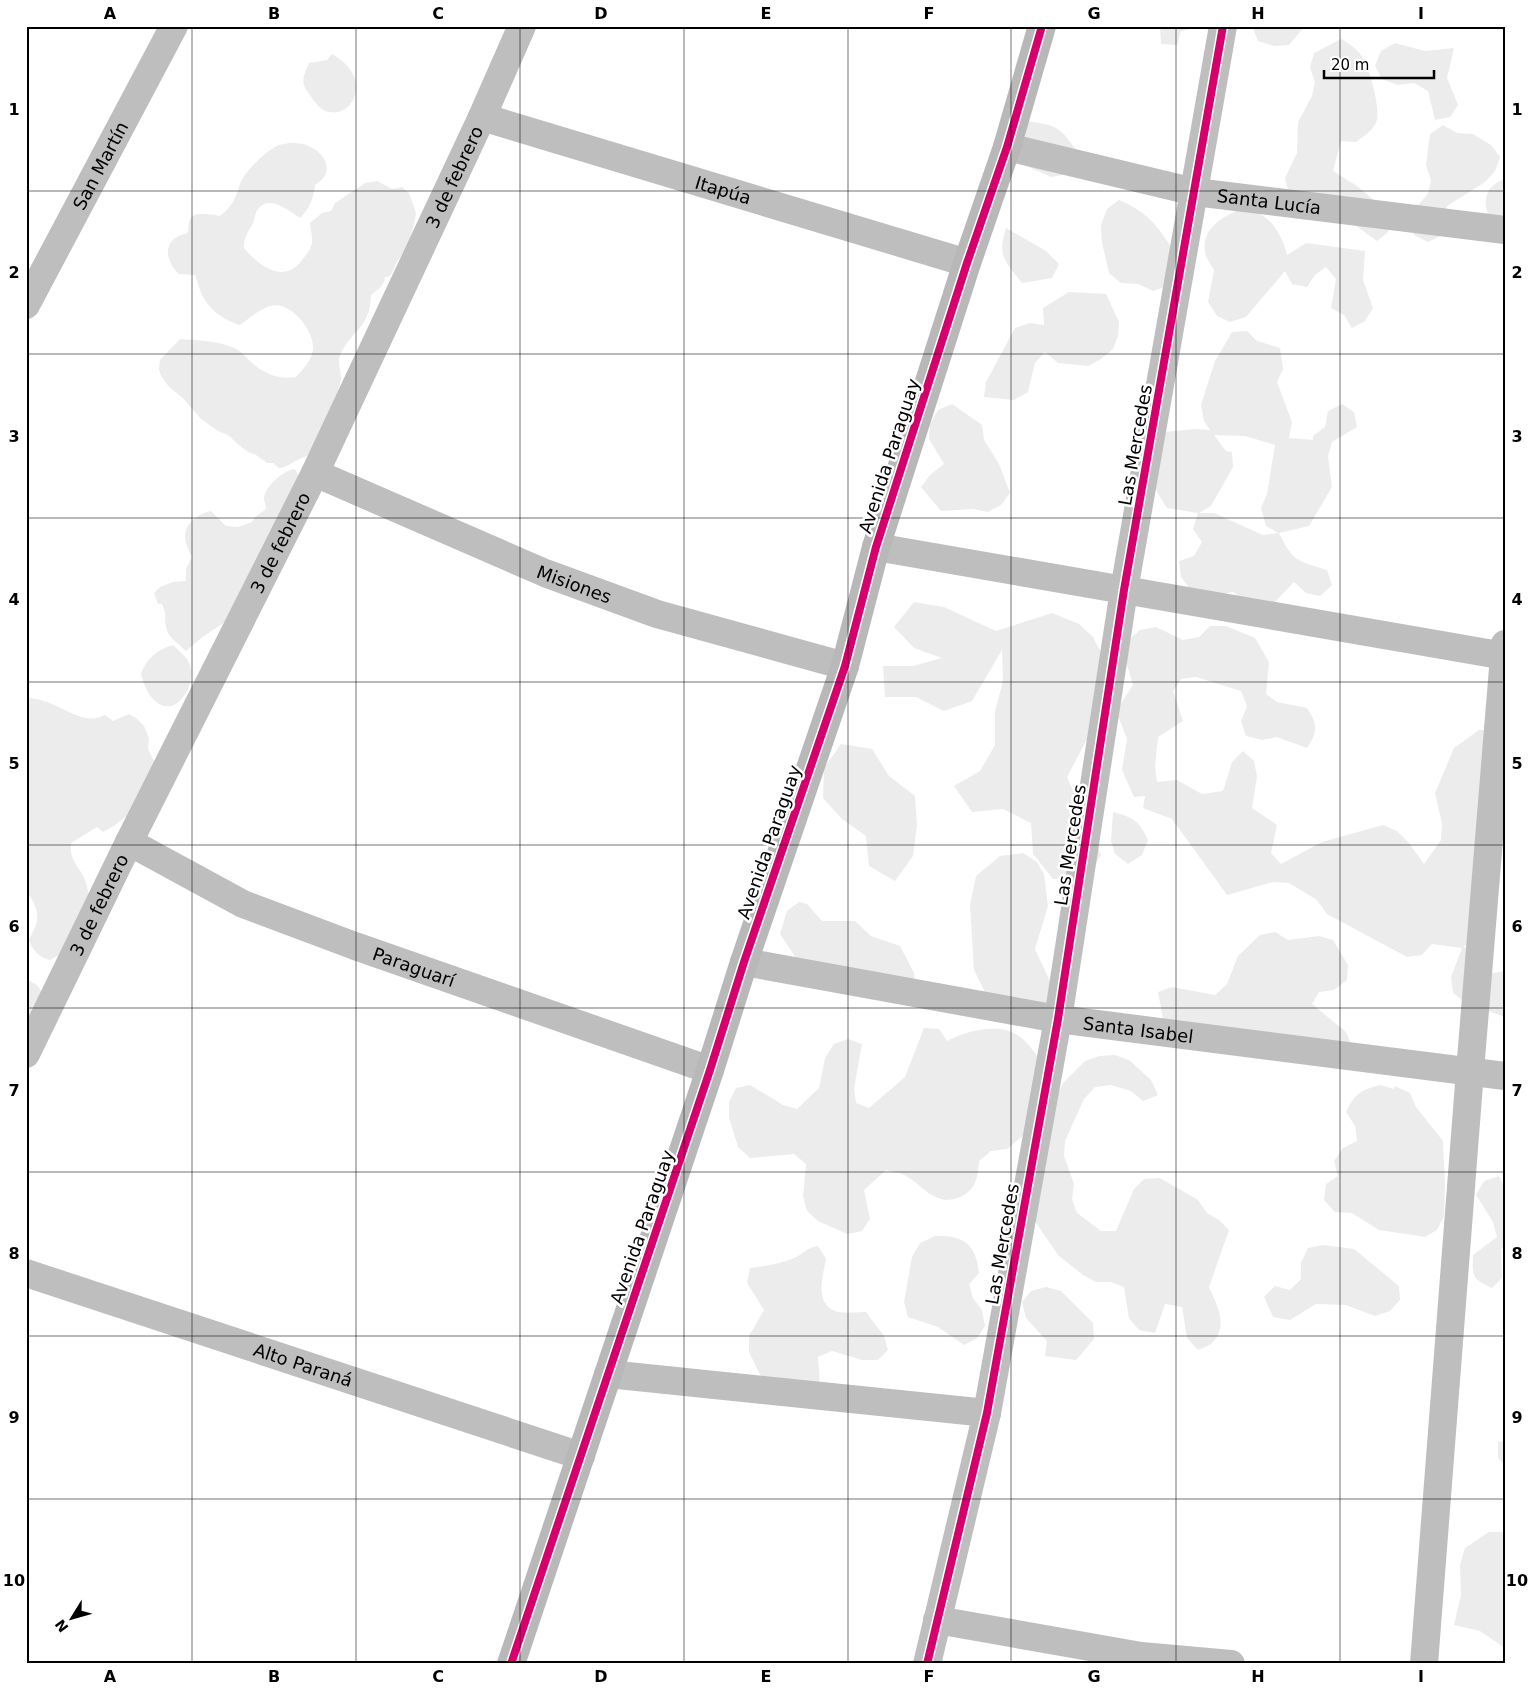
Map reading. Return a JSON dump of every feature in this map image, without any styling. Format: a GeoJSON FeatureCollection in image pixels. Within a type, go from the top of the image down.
{"type":"FeatureCollection","features":[{"type":"Feature","properties":{"kind":"street","name":"San Martín"},"geometry":{"type":"LineString","coordinates":[[26,305],[174,26]]}},
{"type":"Feature","properties":{"kind":"street","name":"3 de febrero"},"geometry":{"type":"LineString","coordinates":[[26,1054],[315,473],[482,117],[522,26]]}},
{"type":"Feature","properties":{"kind":"street","name":"Avenida Paraguay"},"geometry":{"type":"LineString","coordinates":[[511,1664],[710,1070],[744,962],[845,666],[876,547],[966,263],[1007,147],[1042,26]]}},
{"type":"Feature","properties":{"kind":"street","name":"Las Mercedes"},"geometry":{"type":"LineString","coordinates":[[927,1664],[987,1413],[1058,1019],[1124,590],[1223,26]]}},
{"type":"Feature","properties":{"kind":"street","name":"Itapúa"},"geometry":{"type":"LineString","coordinates":[[482,117],[966,263]]}},
{"type":"Feature","properties":{"kind":"street","name":"Santa Lucía"},"geometry":{"type":"LineString","coordinates":[[1007,147],[1195,192],[1505,230]]}},
{"type":"Feature","properties":{"kind":"street","name":"Misiones"},"geometry":{"type":"LineString","coordinates":[[315,473],[545,573],[629,604],[657,614],[845,666]]}},
{"type":"Feature","properties":{"kind":"street"},"geometry":{"type":"LineString","coordinates":[[876,547],[1124,590],[1504,652],[1424,1664]]}},
{"type":"Feature","properties":{"kind":"street","name":"Paraguarí"},"geometry":{"type":"LineString","coordinates":[[130,842],[243,904],[355,946],[710,1070]]}},
{"type":"Feature","properties":{"kind":"street","name":"Santa Isabel"},"geometry":{"type":"LineString","coordinates":[[744,962],[1058,1019],[1505,1076]]}},
{"type":"Feature","properties":{"kind":"street","name":"Alto Paraná"},"geometry":{"type":"LineString","coordinates":[[26,1273],[581,1456]]}},
{"type":"Feature","properties":{"kind":"street"},"geometry":{"type":"LineString","coordinates":[[608,1374],[987,1413]]}},
{"type":"Feature","properties":{"kind":"street"},"geometry":{"type":"LineString","coordinates":[[938,1620],[1141,1656],[1231,1664]]}},
{"type":"Feature","properties":{"kind":"shaded area"},"geometry":{"type":"Polygon","coordinates":[[[1160,26],[1214,26],[1211,30],[1195,28],[1181,31],[1177,45],[1161,44],[1160,26]]]}},
{"type":"Feature","properties":{"kind":"shaded area"},"geometry":{"type":"Polygon","coordinates":[[[1252,26],[1305,26],[1289,45],[1274,46],[1258,41],[1252,26]]]}},
{"type":"Feature","properties":{"kind":"shaded area"},"geometry":{"type":"Polygon","coordinates":[[[1341,39],[1360,53],[1364,60],[1374,90],[1378,114],[1374,127],[1356,142],[1341,141],[1333,171],[1357,186],[1394,217],[1388,232],[1377,241],[1329,206],[1289,193],[1285,178],[1297,153],[1298,122],[1312,96],[1315,82],[1310,67],[1314,53],[1341,39]]]}},
{"type":"Feature","properties":{"kind":"shaded area"},"geometry":{"type":"Polygon","coordinates":[[[1395,43],[1425,51],[1454,48],[1447,78],[1458,105],[1450,117],[1435,120],[1428,91],[1414,83],[1398,85],[1382,79],[1375,66],[1381,51],[1395,43]]]}},
{"type":"Feature","properties":{"kind":"shaded area"},"geometry":{"type":"Polygon","coordinates":[[[332,54],[349,67],[356,86],[350,105],[339,112],[321,109],[308,93],[303,81],[309,63],[327,60],[332,54]]]}},
{"type":"Feature","properties":{"kind":"shaded area"},"geometry":{"type":"Polygon","coordinates":[[[1025,121],[1046,124],[1064,134],[1081,157],[1074,173],[1051,177],[1029,167],[1012,140],[1025,121]]]}},
{"type":"Feature","properties":{"kind":"shaded area"},"geometry":{"type":"Polygon","coordinates":[[[1443,125],[1457,133],[1473,134],[1491,145],[1500,157],[1495,171],[1485,182],[1447,206],[1442,235],[1428,242],[1414,235],[1412,219],[1418,205],[1428,194],[1431,180],[1426,165],[1430,134],[1443,125]]]}},
{"type":"Feature","properties":{"kind":"shaded area"},"geometry":{"type":"Polygon","coordinates":[[[290,143],[303,144],[317,151],[326,162],[326,174],[315,185],[310,203],[300,218],[285,208],[274,204],[263,204],[258,210],[248,232],[244,248],[264,266],[280,272],[295,267],[307,254],[311,245],[310,223],[322,213],[331,211],[335,203],[365,183],[377,181],[392,189],[402,187],[409,193],[416,213],[408,245],[391,275],[384,278],[385,280],[381,287],[371,295],[370,306],[364,322],[340,355],[340,384],[322,431],[307,456],[279,468],[273,463],[267,463],[248,452],[228,435],[218,431],[200,418],[183,398],[169,387],[161,376],[159,369],[160,360],[180,339],[208,341],[228,346],[238,350],[254,365],[265,372],[289,378],[296,377],[309,360],[313,352],[310,333],[293,312],[278,305],[270,306],[240,325],[234,323],[221,316],[206,302],[195,275],[179,274],[172,266],[168,256],[169,245],[177,237],[188,232],[190,219],[194,215],[219,216],[227,210],[233,203],[242,179],[255,163],[277,146],[290,143]]]}},
{"type":"Feature","properties":{"kind":"shaded area"},"geometry":{"type":"Polygon","coordinates":[[[1505,178],[1505,234],[1489,215],[1486,197],[1490,188],[1505,178]]]}},
{"type":"Feature","properties":{"kind":"shaded area"},"geometry":{"type":"Polygon","coordinates":[[[1119,200],[1147,217],[1160,231],[1179,259],[1167,286],[1153,291],[1138,284],[1121,283],[1109,273],[1102,243],[1101,225],[1107,209],[1119,200]]]}},
{"type":"Feature","properties":{"kind":"shaded area"},"geometry":{"type":"Polygon","coordinates":[[[1239,210],[1253,211],[1267,219],[1280,236],[1287,255],[1306,243],[1365,251],[1363,280],[1373,308],[1365,321],[1352,328],[1344,315],[1331,308],[1336,279],[1326,267],[1315,275],[1307,287],[1292,284],[1285,271],[1246,317],[1230,322],[1217,316],[1208,302],[1214,270],[1206,256],[1205,240],[1212,227],[1224,217],[1239,210]]]}},
{"type":"Feature","properties":{"kind":"shaded area"},"geometry":{"type":"Polygon","coordinates":[[[1006,228],[1046,251],[1059,264],[1052,278],[1022,283],[1004,258],[1002,245],[1006,228]]]}},
{"type":"Feature","properties":{"kind":"shaded area"},"geometry":{"type":"Polygon","coordinates":[[[1069,292],[1106,294],[1119,322],[1118,336],[1113,349],[1101,359],[1088,366],[1058,363],[1045,352],[1035,363],[1028,392],[1014,400],[984,397],[986,382],[1015,328],[1030,323],[1044,325],[1043,308],[1069,292]]]}},
{"type":"Feature","properties":{"kind":"shaded area"},"geometry":{"type":"Polygon","coordinates":[[[1247,331],[1257,341],[1280,348],[1283,369],[1277,382],[1292,422],[1289,438],[1313,440],[1313,436],[1325,427],[1328,411],[1342,404],[1354,412],[1357,427],[1332,442],[1328,456],[1332,487],[1309,526],[1279,533],[1288,550],[1297,559],[1327,570],[1332,585],[1320,596],[1306,593],[1294,582],[1274,603],[1259,610],[1233,592],[1204,597],[1190,589],[1181,577],[1179,561],[1194,556],[1202,542],[1193,529],[1198,513],[1167,508],[1151,478],[1165,432],[1195,429],[1210,430],[1204,421],[1201,405],[1215,361],[1232,332],[1247,331]],[[1214,435],[1226,451],[1232,452],[1233,467],[1211,506],[1199,513],[1214,513],[1263,535],[1278,533],[1266,526],[1261,508],[1267,494],[1275,445],[1245,436],[1214,435]]]}},
{"type":"Feature","properties":{"kind":"shaded area"},"geometry":{"type":"Polygon","coordinates":[[[952,404],[982,425],[984,440],[999,464],[1010,493],[1001,505],[988,512],[973,509],[941,511],[921,487],[930,475],[944,464],[929,439],[930,424],[938,410],[952,404]]]}},
{"type":"Feature","properties":{"kind":"shaded area"},"geometry":{"type":"Polygon","coordinates":[[[295,469],[301,482],[231,618],[186,651],[167,631],[164,607],[162,604],[158,604],[154,593],[160,587],[173,582],[186,581],[186,569],[192,557],[185,536],[188,527],[200,515],[211,511],[226,526],[238,527],[252,522],[255,517],[266,509],[265,493],[271,484],[286,472],[295,469]]]}},
{"type":"Feature","properties":{"kind":"shaded area"},"geometry":{"type":"Polygon","coordinates":[[[914,602],[944,607],[996,631],[1052,613],[1079,624],[1093,637],[1107,664],[1096,722],[1067,777],[1101,855],[1085,880],[1053,879],[1033,854],[1031,823],[1003,809],[972,812],[954,786],[980,771],[995,745],[995,711],[1003,681],[1002,650],[972,701],[944,711],[916,697],[885,697],[883,666],[913,666],[942,658],[914,648],[894,627],[914,602]]]}},
{"type":"Feature","properties":{"kind":"shaded area"},"geometry":{"type":"Polygon","coordinates":[[[1210,626],[1226,626],[1255,638],[1269,662],[1266,694],[1277,702],[1307,708],[1315,724],[1315,732],[1307,748],[1277,737],[1262,740],[1246,736],[1241,721],[1247,706],[1241,691],[1196,677],[1181,679],[1173,691],[1183,721],[1158,737],[1155,767],[1157,782],[1177,780],[1202,794],[1223,791],[1232,762],[1243,751],[1254,761],[1257,776],[1252,808],[1277,825],[1271,853],[1281,864],[1322,842],[1383,825],[1397,831],[1408,842],[1424,864],[1441,840],[1442,824],[1435,793],[1454,748],[1479,730],[1493,730],[1505,736],[1505,816],[1494,837],[1476,939],[1463,947],[1471,949],[1493,973],[1505,971],[1505,1017],[1466,1003],[1453,993],[1451,977],[1462,948],[1432,944],[1422,955],[1407,957],[1327,914],[1317,900],[1289,883],[1273,882],[1227,895],[1172,819],[1143,808],[1145,796],[1134,797],[1122,770],[1127,739],[1116,711],[1133,685],[1124,655],[1129,640],[1140,630],[1156,627],[1183,640],[1199,637],[1210,626]]]}},
{"type":"Feature","properties":{"kind":"shaded area"},"geometry":{"type":"Polygon","coordinates":[[[173,645],[187,659],[191,667],[191,677],[185,695],[179,702],[172,706],[164,706],[155,701],[150,695],[141,674],[146,663],[153,655],[173,645]]]}},
{"type":"Feature","properties":{"kind":"shaded area"},"geometry":{"type":"Polygon","coordinates":[[[26,698],[48,702],[77,716],[87,718],[105,715],[113,721],[129,714],[144,726],[149,738],[148,749],[154,761],[135,809],[114,826],[103,832],[97,827],[71,843],[73,859],[83,875],[91,899],[68,950],[50,960],[37,953],[29,940],[36,925],[37,911],[26,891],[26,698]]]}},
{"type":"Feature","properties":{"kind":"shaded area"},"geometry":{"type":"Polygon","coordinates":[[[841,744],[872,749],[889,776],[915,796],[917,825],[913,856],[895,881],[869,866],[866,836],[842,819],[823,798],[824,768],[841,744]]]}},
{"type":"Feature","properties":{"kind":"shaded area"},"geometry":{"type":"Polygon","coordinates":[[[1113,812],[1135,821],[1142,828],[1148,840],[1142,855],[1128,864],[1115,854],[1111,841],[1113,812]]]}},
{"type":"Feature","properties":{"kind":"shaded area"},"geometry":{"type":"Polygon","coordinates":[[[1023,853],[1037,862],[1044,874],[1048,906],[1035,949],[1054,990],[1048,1005],[1011,1012],[985,992],[974,970],[970,905],[976,876],[1000,856],[1023,853]]]}},
{"type":"Feature","properties":{"kind":"shaded area"},"geometry":{"type":"Polygon","coordinates":[[[799,902],[807,904],[822,921],[855,921],[871,936],[900,946],[914,973],[915,981],[802,967],[780,934],[787,911],[799,902]]]}},
{"type":"Feature","properties":{"kind":"shaded area"},"geometry":{"type":"Polygon","coordinates":[[[1275,932],[1288,940],[1319,936],[1333,940],[1348,965],[1347,980],[1334,990],[1319,992],[1312,1004],[1346,1032],[1352,1046],[1333,1066],[1318,1066],[1293,1049],[1164,1024],[1158,992],[1172,987],[1215,995],[1227,984],[1238,956],[1260,935],[1275,932]]]}},
{"type":"Feature","properties":{"kind":"shaded area"},"geometry":{"type":"Polygon","coordinates":[[[26,979],[37,985],[43,994],[26,1026],[26,979]]]}},
{"type":"Feature","properties":{"kind":"shaded area"},"geometry":{"type":"Polygon","coordinates":[[[924,1028],[939,1029],[947,1041],[973,1031],[1002,1029],[1019,1036],[1040,1060],[1031,1129],[1007,1149],[991,1151],[979,1161],[974,1184],[964,1195],[945,1200],[937,1198],[910,1178],[886,1170],[864,1190],[870,1219],[862,1231],[847,1234],[818,1221],[807,1211],[803,1196],[806,1164],[794,1154],[750,1158],[738,1147],[729,1117],[729,1102],[736,1088],[750,1085],[783,1105],[797,1109],[819,1088],[825,1058],[834,1044],[848,1039],[862,1044],[854,1088],[856,1103],[869,1108],[905,1077],[924,1028]]]}},
{"type":"Feature","properties":{"kind":"shaded area"},"geometry":{"type":"Polygon","coordinates":[[[1115,1055],[1129,1060],[1151,1080],[1158,1095],[1143,1101],[1131,1091],[1111,1085],[1095,1087],[1084,1099],[1065,1141],[1064,1156],[1074,1184],[1072,1199],[1077,1213],[1101,1231],[1116,1231],[1134,1189],[1144,1179],[1160,1178],[1198,1200],[1207,1213],[1219,1220],[1229,1230],[1209,1287],[1220,1315],[1220,1330],[1212,1343],[1198,1350],[1187,1338],[1182,1307],[1165,1304],[1155,1333],[1139,1330],[1129,1318],[1124,1287],[1111,1282],[1096,1282],[1083,1275],[1058,1255],[1032,1217],[1049,1112],[1063,1083],[1085,1061],[1099,1056],[1115,1055]]]}},
{"type":"Feature","properties":{"kind":"shaded area"},"geometry":{"type":"Polygon","coordinates":[[[1380,1085],[1394,1089],[1395,1086],[1410,1093],[1416,1107],[1443,1141],[1444,1216],[1437,1230],[1425,1237],[1379,1230],[1352,1213],[1335,1212],[1324,1200],[1326,1184],[1338,1176],[1334,1161],[1343,1148],[1357,1141],[1355,1126],[1346,1112],[1352,1100],[1359,1093],[1380,1085]]]}},
{"type":"Feature","properties":{"kind":"shaded area"},"geometry":{"type":"Polygon","coordinates":[[[1499,1176],[1505,1188],[1505,1248],[1501,1249],[1502,1278],[1492,1288],[1480,1282],[1473,1272],[1473,1255],[1497,1237],[1493,1222],[1476,1195],[1484,1181],[1499,1176]]]}},
{"type":"Feature","properties":{"kind":"shaded area"},"geometry":{"type":"Polygon","coordinates":[[[935,1236],[954,1237],[961,1240],[967,1243],[975,1255],[979,1273],[969,1284],[973,1298],[982,1310],[985,1326],[977,1338],[964,1345],[938,1327],[908,1317],[904,1302],[912,1257],[920,1243],[935,1236]]]}},
{"type":"Feature","properties":{"kind":"shaded area"},"geometry":{"type":"Polygon","coordinates":[[[1323,1245],[1354,1249],[1399,1286],[1400,1300],[1390,1311],[1375,1316],[1346,1305],[1316,1304],[1290,1320],[1273,1317],[1264,1297],[1275,1286],[1290,1290],[1301,1279],[1301,1263],[1308,1248],[1323,1245]]]}},
{"type":"Feature","properties":{"kind":"shaded area"},"geometry":{"type":"Polygon","coordinates":[[[818,1246],[826,1259],[822,1281],[822,1295],[828,1307],[838,1312],[866,1312],[884,1336],[888,1350],[878,1360],[862,1360],[832,1351],[818,1357],[820,1385],[763,1381],[749,1352],[749,1336],[764,1310],[747,1283],[750,1268],[783,1262],[810,1248],[818,1246]]]}},
{"type":"Feature","properties":{"kind":"shaded area"},"geometry":{"type":"Polygon","coordinates":[[[1046,1287],[1061,1291],[1093,1323],[1094,1339],[1076,1360],[1045,1356],[1047,1341],[1026,1318],[1022,1302],[1031,1291],[1046,1287]]]}},
{"type":"Feature","properties":{"kind":"shaded area"},"geometry":{"type":"Polygon","coordinates":[[[1505,1441],[1505,1465],[1498,1458],[1498,1442],[1505,1441]]]}},
{"type":"Feature","properties":{"kind":"shaded area"},"geometry":{"type":"Polygon","coordinates":[[[1489,1532],[1505,1532],[1505,1648],[1480,1631],[1454,1625],[1461,1595],[1460,1565],[1465,1548],[1489,1532]]]}},
{"type":"Feature","properties":{"kind":"cycle path"},"geometry":{"type":"LineString","coordinates":[[511,1664],[710,1070],[744,962],[845,666],[876,547],[967,263],[1007,147],[1042,26]]}},
{"type":"Feature","properties":{"kind":"cycle path"},"geometry":{"type":"LineString","coordinates":[[927,1664],[987,1413],[1058,1019],[1124,590],[1223,26]]}}]}
